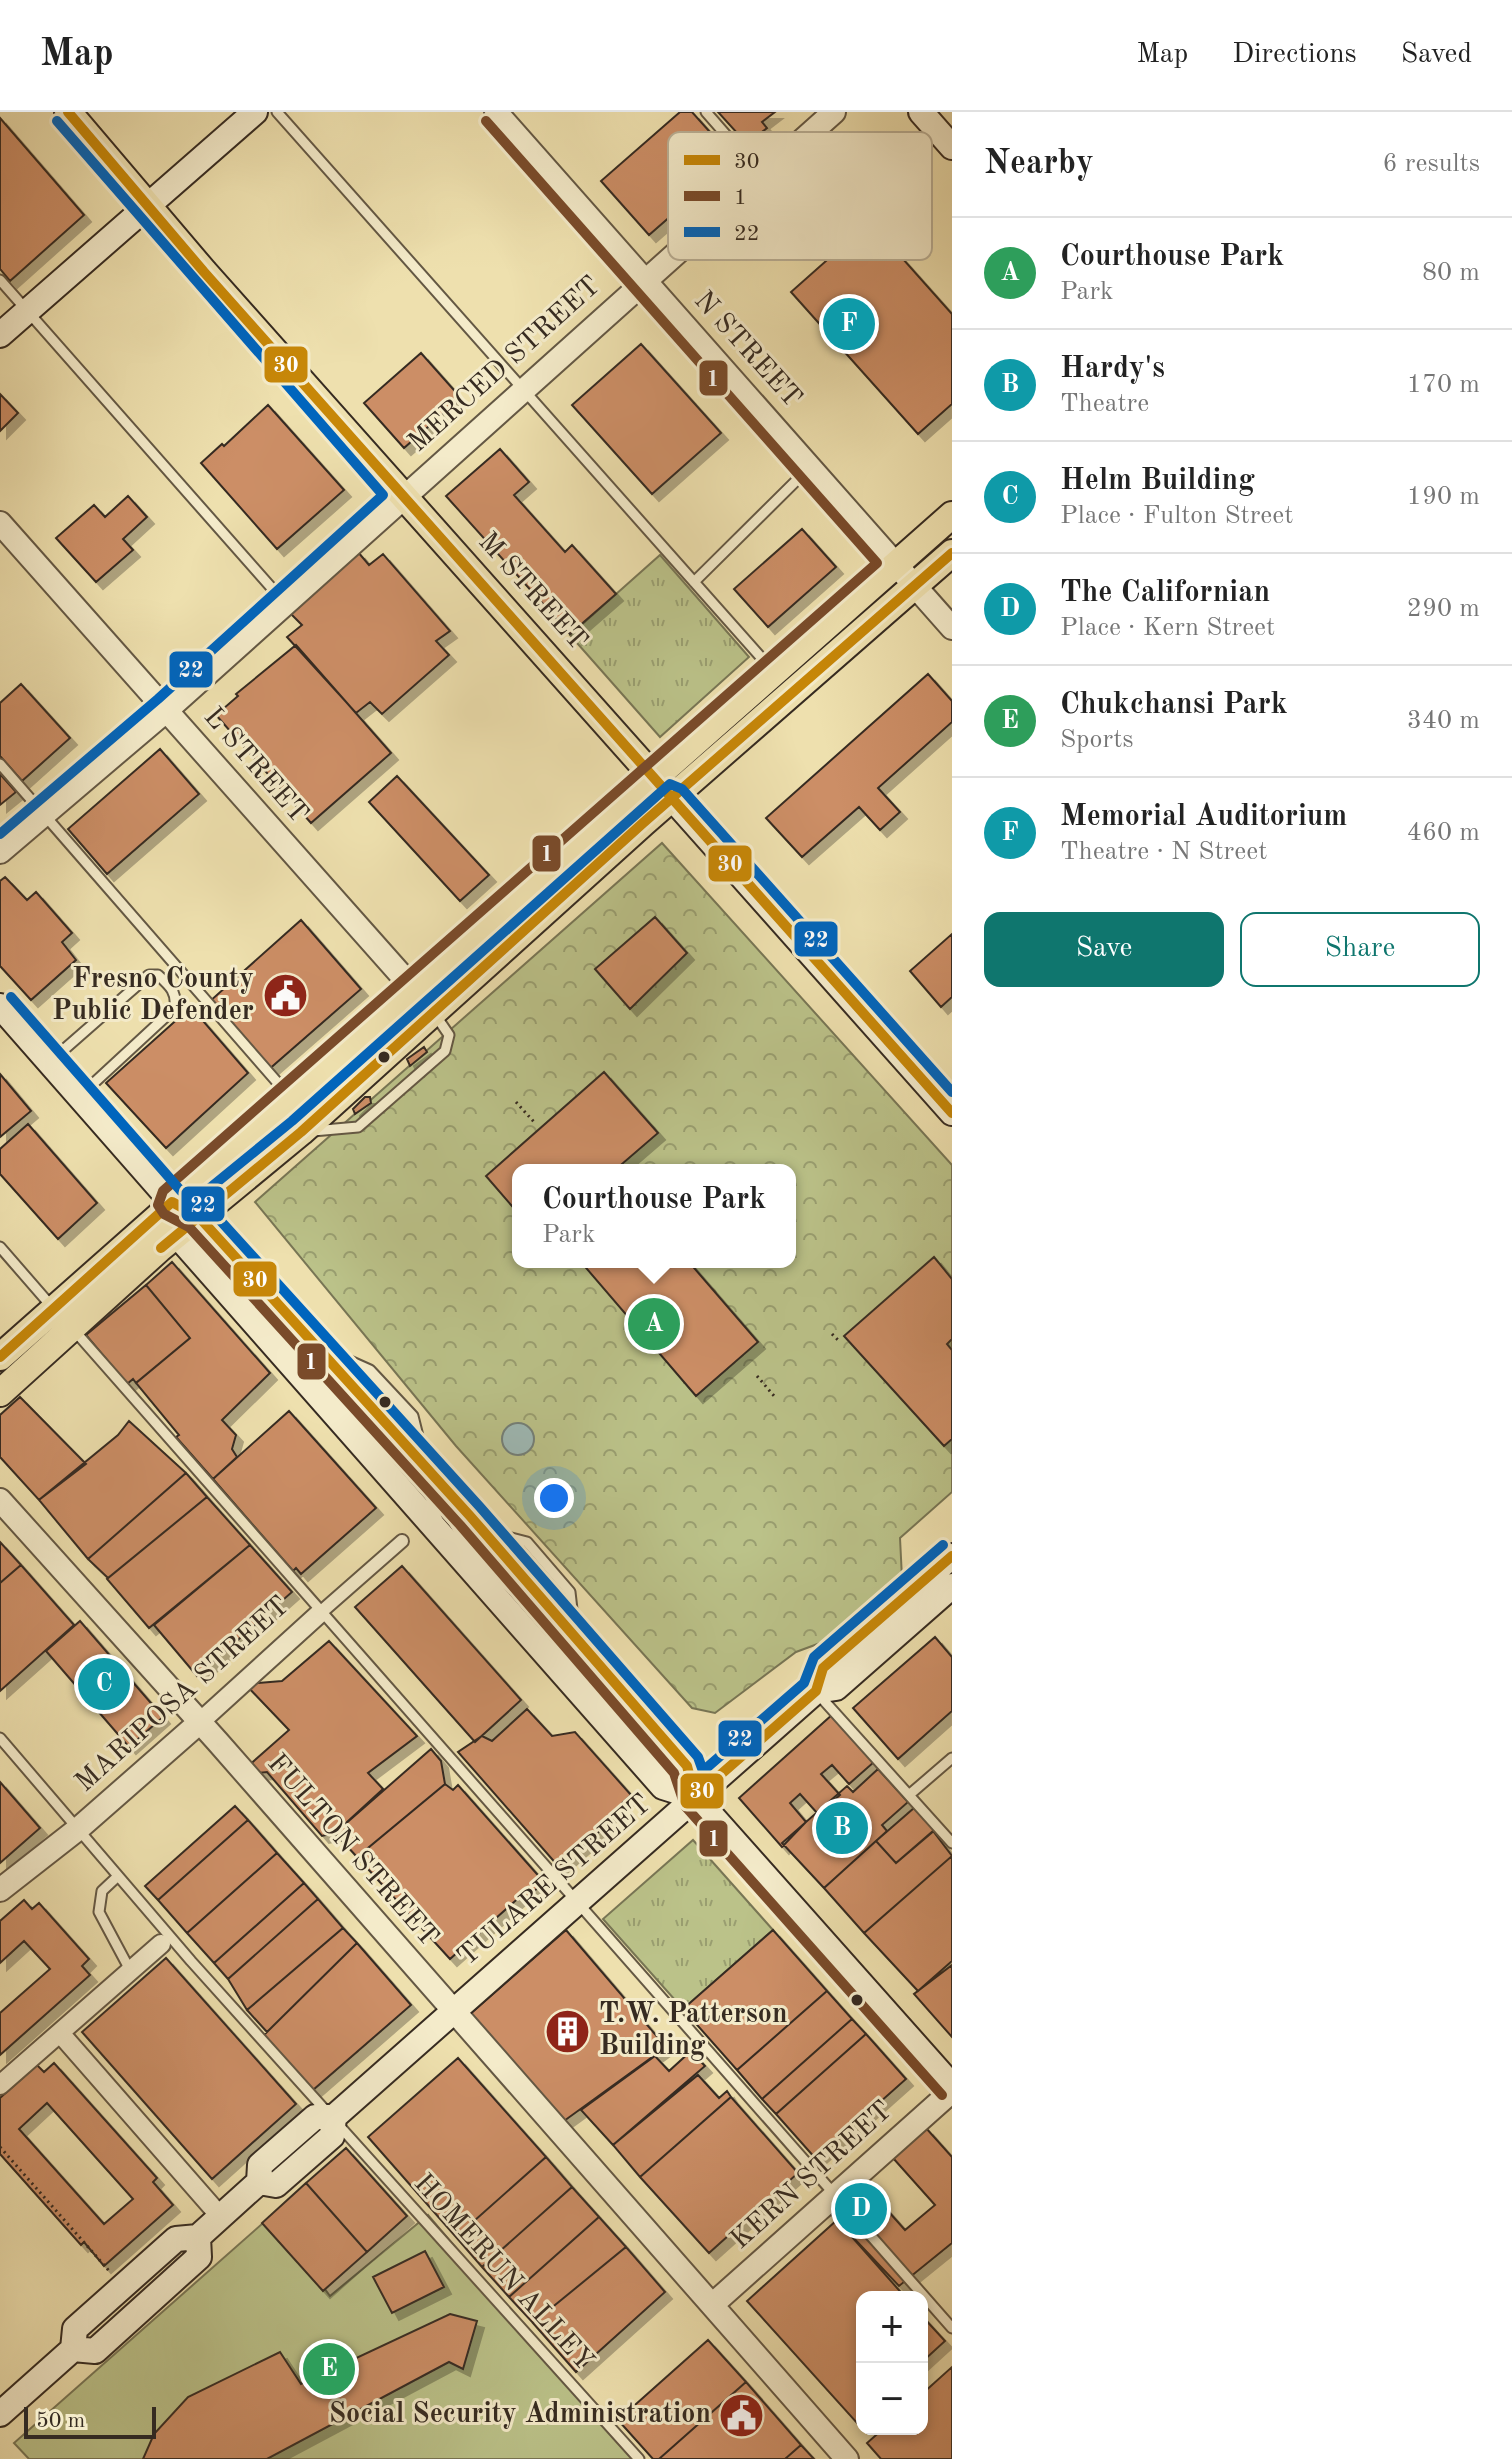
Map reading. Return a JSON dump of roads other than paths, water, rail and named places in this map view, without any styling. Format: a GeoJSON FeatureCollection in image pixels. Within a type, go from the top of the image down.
{"type":"FeatureCollection","features":[{"type":"Feature","properties":{"kind":"main road","name":"M STREET"},"geometry":{"type":"LineString","coordinates":[[68,112],[403,496],[952,1113]]}},
{"type":"Feature","properties":{"kind":"main road"},"geometry":{"type":"LineString","coordinates":[[0,335],[255,112]]}},
{"type":"Feature","properties":{"kind":"main road"},"geometry":{"type":"LineString","coordinates":[[921,112],[952,147]]}},
{"type":"Feature","properties":{"kind":"main road"},"geometry":{"type":"LineString","coordinates":[[0,1393],[176,1234],[301,1132],[464,986],[774,673],[952,515]]}},
{"type":"Feature","properties":{"kind":"main road"},"geometry":{"type":"LineString","coordinates":[[0,1357],[552,866],[663,788],[952,553]]}},
{"type":"Feature","properties":{"kind":"main road"},"geometry":{"type":"LineString","coordinates":[[464,986],[462,964],[534,896],[552,866]]}},
{"type":"Feature","properties":{"kind":"main road"},"geometry":{"type":"LineString","coordinates":[[0,1006],[172,1202],[198,1216],[621,1688],[687,1766],[695,1797],[952,2089]]}},
{"type":"Feature","properties":{"kind":"main road"},"geometry":{"type":"LineString","coordinates":[[172,1202],[176,1234],[444,1538],[509,1625],[663,1787],[695,1797]]}},
{"type":"Feature","properties":{"kind":"main road","name":"TULARE STREET"},"geometry":{"type":"LineString","coordinates":[[0,2414],[73,2349],[75,2329],[176,2239],[198,2237],[259,2182],[260,2165],[315,2117],[334,2117],[452,2013],[816,1691],[823,1668],[946,1587],[952,1556]]}},
{"type":"Feature","properties":{"kind":"main road"},"geometry":{"type":"LineString","coordinates":[[509,1625],[534,1619],[542,1623],[564,1651],[621,1688]]}},
{"type":"Feature","properties":{"kind":"main road","name":"TULARE STREET"},"geometry":{"type":"LineString","coordinates":[[73,2349],[95,2351],[199,2257],[198,2237]]}},
{"type":"Feature","properties":{"kind":"street","name":"N STREET"},"geometry":{"type":"LineString","coordinates":[[496,112],[952,628]]}},
{"type":"Feature","properties":{"kind":"street","name":"MERCED STREET"},"geometry":{"type":"LineString","coordinates":[[812,132],[834,112]]}},
{"type":"Feature","properties":{"kind":"street","name":"MERCED STREET"},"geometry":{"type":"LineString","coordinates":[[0,852],[167,710],[668,260]]}},
{"type":"Feature","properties":{"kind":"street","name":"L STREET"},"geometry":{"type":"LineString","coordinates":[[0,523],[434,1012]]}},
{"type":"Feature","properties":{"kind":"street","name":"FULTON STREET"},"geometry":{"type":"LineString","coordinates":[[0,1500],[200,1722],[452,2013],[847,2459]]}},
{"type":"Feature","properties":{"kind":"street","name":"MARIPOSA STREET"},"geometry":{"type":"LineString","coordinates":[[0,1890],[78,1829],[402,1541]]}},
{"type":"Feature","properties":{"kind":"street"},"geometry":{"type":"LineString","coordinates":[[0,2085],[161,1944]]}},
{"type":"Feature","properties":{"kind":"street"},"geometry":{"type":"LineString","coordinates":[[60,2033],[220,2216]]}},
{"type":"Feature","properties":{"kind":"street","name":"KERN STREET"},"geometry":{"type":"LineString","coordinates":[[712,2305],[952,2089]]}},
{"type":"Feature","properties":{"kind":"lane"},"geometry":{"type":"LineString","coordinates":[[277,112],[774,673]]}},
{"type":"Feature","properties":{"kind":"lane"},"geometry":{"type":"LineString","coordinates":[[706,112],[724,132]]}},
{"type":"Feature","properties":{"kind":"lane"},"geometry":{"type":"LineString","coordinates":[[0,280],[284,602]]}},
{"type":"Feature","properties":{"kind":"lane"},"geometry":{"type":"LineString","coordinates":[[694,582],[810,466]]}},
{"type":"Feature","properties":{"kind":"lane"},"geometry":{"type":"LineString","coordinates":[[0,764],[291,1098]]}},
{"type":"Feature","properties":{"kind":"lane"},"geometry":{"type":"LineString","coordinates":[[50,1062],[149,975],[158,975],[174,961]]}},
{"type":"Feature","properties":{"kind":"lane"},"geometry":{"type":"LineString","coordinates":[[79,1096],[175,1008],[176,997],[171,987],[158,975]]}},
{"type":"Feature","properties":{"kind":"lane"},"geometry":{"type":"LineString","coordinates":[[301,1132],[358,1127],[445,1051],[449,1035],[434,1012]]}},
{"type":"Feature","properties":{"kind":"lane"},"geometry":{"type":"LineString","coordinates":[[0,1247],[54,1309]]}},
{"type":"Feature","properties":{"kind":"lane"},"geometry":{"type":"LineString","coordinates":[[73,1329],[952,2328]]}},
{"type":"Feature","properties":{"kind":"lane"},"geometry":{"type":"LineString","coordinates":[[430,1472],[454,1530],[508,1590],[555,1614]]}},
{"type":"Feature","properties":{"kind":"lane"},"geometry":{"type":"LineString","coordinates":[[482,1530],[527,1542],[570,1592],[576,1638]]}},
{"type":"Feature","properties":{"kind":"lane"},"geometry":{"type":"LineString","coordinates":[[816,1691],[952,1843]]}},
{"type":"Feature","properties":{"kind":"lane","name":"HOMERUN ALLEY"},"geometry":{"type":"LineString","coordinates":[[0,1738],[118,1876],[639,2459]]}},
{"type":"Feature","properties":{"kind":"lane"},"geometry":{"type":"LineString","coordinates":[[909,1795],[952,1758]]}},
{"type":"Feature","properties":{"kind":"lane"},"geometry":{"type":"LineString","coordinates":[[118,1876],[102,1891],[99,1912],[130,1970]]}},
{"type":"Feature","properties":{"kind":"water"},"geometry":{"type":"Polygon","coordinates":[[[518,1423],[530,1427],[534,1439],[530,1451],[518,1455],[506,1451],[502,1439],[506,1427],[518,1423]]]}},
{"type":"Feature","properties":{"kind":"place","name":"Memorial Auditorium"},"geometry":{"type":"Point","coordinates":[849,324]}},
{"type":"Feature","properties":{"kind":"place","name":"Fresno County Public Defender"},"geometry":{"type":"Point","coordinates":[285,996]}},
{"type":"Feature","properties":{"kind":"place","name":"Courthouse Park"},"geometry":{"type":"Point","coordinates":[654,1324]}},
{"type":"Feature","properties":{"kind":"place","name":"Helm Building"},"geometry":{"type":"Point","coordinates":[104,1684]}},
{"type":"Feature","properties":{"kind":"place","name":"Hardy's"},"geometry":{"type":"Point","coordinates":[842,1828]}},
{"type":"Feature","properties":{"kind":"place","name":"T.W. Patterson Building"},"geometry":{"type":"Point","coordinates":[568,2031]}},
{"type":"Feature","properties":{"kind":"place","name":"The Californian"},"geometry":{"type":"Point","coordinates":[861,2209]}},
{"type":"Feature","properties":{"kind":"place","name":"Chukchansi Park"},"geometry":{"type":"Point","coordinates":[329,2369]}},
{"type":"Feature","properties":{"kind":"place","name":"Social Security Administration"},"geometry":{"type":"Point","coordinates":[742,2415]}}]}
